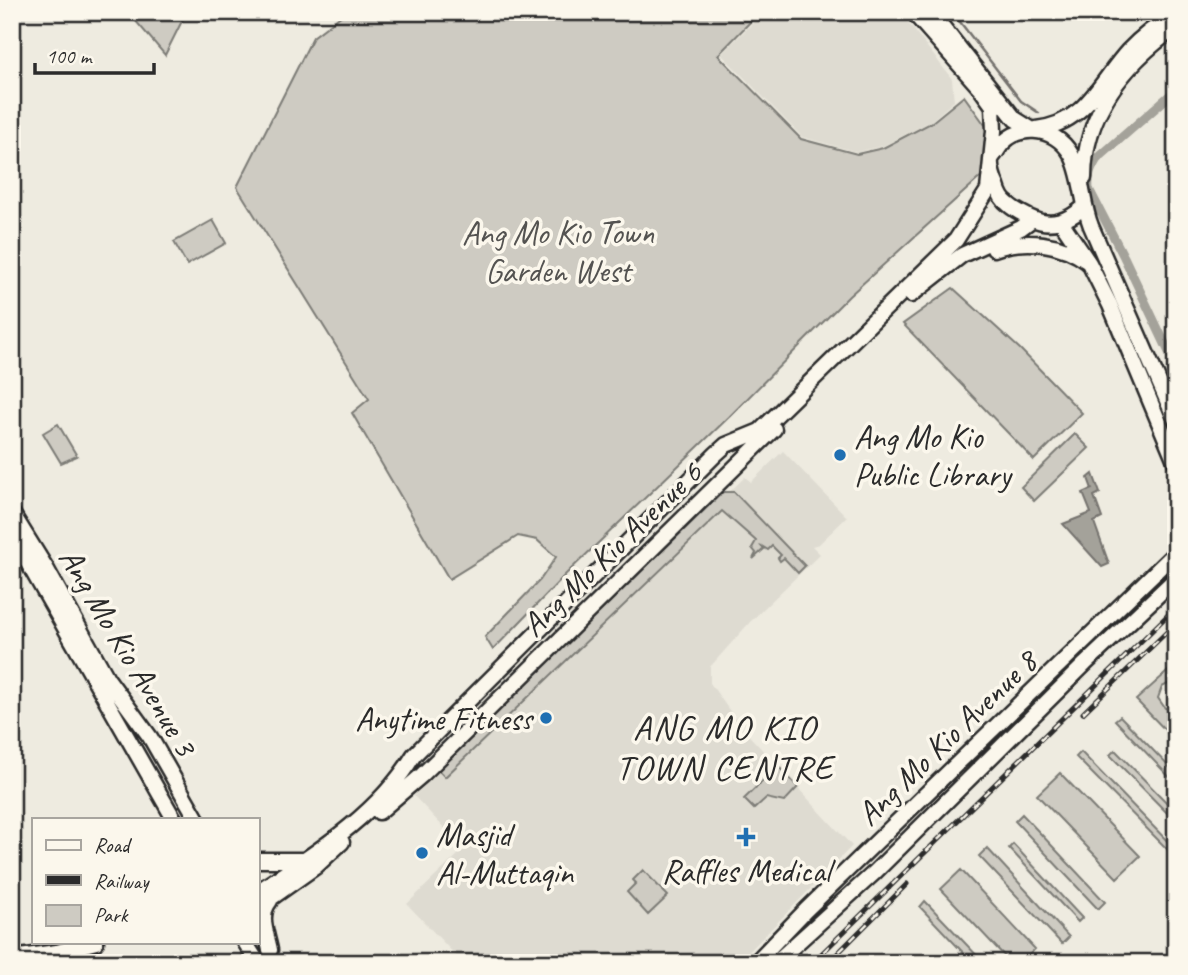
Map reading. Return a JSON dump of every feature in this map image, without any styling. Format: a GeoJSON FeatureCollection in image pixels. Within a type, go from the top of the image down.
{"type":"FeatureCollection","features":[{"type":"Feature","properties":{"kind":"main road"},"geometry":{"type":"LineString","coordinates":[[913,12],[956,52],[1015,119],[1031,130],[1053,136],[1071,154],[1084,207],[1176,421]]}},
{"type":"Feature","properties":{"kind":"main road"},"geometry":{"type":"LineString","coordinates":[[931,12],[993,106],[991,160],[994,179],[1007,204],[1033,219],[1048,223],[1062,223],[1084,207]]}},
{"type":"Feature","properties":{"kind":"main road"},"geometry":{"type":"LineString","coordinates":[[991,160],[1005,140],[1017,133],[1047,128],[1084,108],[1135,44],[1176,14]]}},
{"type":"Feature","properties":{"kind":"main road"},"geometry":{"type":"LineString","coordinates":[[1084,207],[1086,142],[1096,113],[1121,77],[1158,40],[1176,27]]}},
{"type":"Feature","properties":{"kind":"main road"},"geometry":{"type":"LineString","coordinates":[[1008,111],[1031,122],[1043,123],[1067,118]]}},
{"type":"Feature","properties":{"kind":"main road"},"geometry":{"type":"LineString","coordinates":[[1067,118],[1062,131],[1068,144],[1077,147],[1086,142]]}},
{"type":"Feature","properties":{"kind":"main road","name":"Ang Mo Kio Avenue 6"},"geometry":{"type":"LineString","coordinates":[[264,896],[304,860],[382,798],[414,755],[716,454],[726,445],[760,431],[956,240],[988,190],[991,160]]}},
{"type":"Feature","properties":{"kind":"main road"},"geometry":{"type":"LineString","coordinates":[[979,205],[992,201],[1002,205],[1013,222],[1008,234]]}},
{"type":"Feature","properties":{"kind":"main road","name":"Ang Mo Kio Avenue 6"},"geometry":{"type":"LineString","coordinates":[[264,896],[315,867],[422,775],[908,298],[962,255],[1021,228],[1033,219]]}},
{"type":"Feature","properties":{"kind":"main road"},"geometry":{"type":"LineString","coordinates":[[1062,223],[1089,263],[1110,305],[1176,463]]}},
{"type":"Feature","properties":{"kind":"main road"},"geometry":{"type":"LineString","coordinates":[[908,298],[976,256],[1010,243],[1040,243],[1078,255],[1089,263]]}},
{"type":"Feature","properties":{"kind":"main road","name":"Ang Mo Kio Avenue 3"},"geometry":{"type":"LineString","coordinates":[[12,513],[173,818]]}},
{"type":"Feature","properties":{"kind":"main road","name":"Ang Mo Kio Avenue 3"},"geometry":{"type":"LineString","coordinates":[[12,535],[78,639],[143,727],[197,816]]}},
{"type":"Feature","properties":{"kind":"main road","name":"Ang Mo Kio Avenue 8"},"geometry":{"type":"LineString","coordinates":[[755,963],[806,910],[1171,557],[1176,546]]}},
{"type":"Feature","properties":{"kind":"main road","name":"Ang Mo Kio Avenue 8"},"geometry":{"type":"LineString","coordinates":[[775,963],[874,873],[1172,583]]}},
{"type":"Feature","properties":{"kind":"main road"},"geometry":{"type":"LineString","coordinates":[[940,783],[942,795],[952,796]]}},
{"type":"Feature","properties":{"kind":"main road"},"geometry":{"type":"LineString","coordinates":[[259,860],[304,860]]}},
{"type":"Feature","properties":{"kind":"main road"},"geometry":{"type":"LineString","coordinates":[[264,896],[263,917],[274,956]]}},
{"type":"Feature","properties":{"kind":"main road"},"geometry":{"type":"LineString","coordinates":[[259,928],[274,956]]}},
{"type":"Feature","properties":{"kind":"main road"},"geometry":{"type":"LineString","coordinates":[[12,952],[60,944]]}},
{"type":"Feature","properties":{"kind":"main road"},"geometry":{"type":"LineString","coordinates":[[12,958],[57,952],[88,944]]}},
{"type":"Feature","properties":{"kind":"main road"},"geometry":{"type":"LineString","coordinates":[[247,944],[258,963]]}},
{"type":"Feature","properties":{"kind":"shaded area"},"geometry":{"type":"Polygon","coordinates":[[[764,12],[900,12],[952,79],[954,101],[930,122],[883,146],[857,152],[802,137],[721,54],[764,12]]]}},
{"type":"Feature","properties":{"kind":"shaded area","name":"ANG MO KIO TOWN CENTRE"},"geometry":{"type":"Polygon","coordinates":[[[783,451],[847,517],[819,544],[812,546],[820,554],[750,622],[710,667],[710,683],[741,727],[852,846],[738,963],[463,963],[407,904],[464,849],[414,796],[745,477],[751,482],[783,451]]]}},
{"type":"Feature","properties":{"kind":"shaded area"},"geometry":{"type":"Polygon","coordinates":[[[1093,474],[1100,493],[1094,496],[1102,518],[1094,522],[1109,564],[1102,567],[1063,524],[1091,513],[1083,493],[1092,489],[1088,478],[1093,474]]]}},
{"type":"Feature","properties":{"kind":"green space"},"geometry":{"type":"Polygon","coordinates":[[[128,12],[185,12],[185,15],[165,55],[128,12]]]}},
{"type":"Feature","properties":{"kind":"green space","name":"Ang Mo Kio Town Garden West"},"geometry":{"type":"Polygon","coordinates":[[[346,12],[749,12],[755,17],[718,55],[801,139],[857,154],[883,148],[931,123],[964,96],[1006,154],[849,296],[729,417],[566,574],[493,650],[485,637],[540,580],[556,557],[537,540],[518,536],[449,579],[352,413],[369,399],[237,187],[313,37],[346,12]]]}},
{"type":"Feature","properties":{"kind":"green space"},"geometry":{"type":"Polygon","coordinates":[[[213,220],[226,243],[187,265],[174,242],[213,220]]]}},
{"type":"Feature","properties":{"kind":"green space"},"geometry":{"type":"Polygon","coordinates":[[[953,288],[1020,349],[1082,413],[1034,460],[903,324],[953,288]]]}},
{"type":"Feature","properties":{"kind":"green space"},"geometry":{"type":"Polygon","coordinates":[[[58,424],[77,456],[61,463],[43,433],[58,424]]]}},
{"type":"Feature","properties":{"kind":"green space"},"geometry":{"type":"Polygon","coordinates":[[[1075,434],[1089,448],[1034,501],[1021,487],[1075,434]]]}},
{"type":"Feature","properties":{"kind":"green space"},"geometry":{"type":"Polygon","coordinates":[[[723,492],[734,492],[805,566],[798,573],[784,558],[780,561],[778,558],[781,555],[772,546],[768,550],[760,545],[764,549],[753,559],[756,553],[752,548],[756,541],[722,511],[445,777],[437,769],[723,492]]]}},
{"type":"Feature","properties":{"kind":"green space"},"geometry":{"type":"Polygon","coordinates":[[[1176,664],[1176,684],[1170,683],[1162,687],[1158,698],[1165,708],[1176,709],[1176,741],[1136,700],[1176,664]]]}},
{"type":"Feature","properties":{"kind":"green space"},"geometry":{"type":"Polygon","coordinates":[[[1120,716],[1176,774],[1176,784],[1115,720],[1120,716]]]}},
{"type":"Feature","properties":{"kind":"green space"},"geometry":{"type":"Polygon","coordinates":[[[1115,750],[1176,812],[1176,822],[1110,755],[1115,750]]]}},
{"type":"Feature","properties":{"kind":"green space"},"geometry":{"type":"Polygon","coordinates":[[[1081,752],[1176,850],[1176,858],[1076,757],[1081,752]]]}},
{"type":"Feature","properties":{"kind":"green space"},"geometry":{"type":"Polygon","coordinates":[[[778,766],[798,787],[784,802],[766,798],[754,809],[744,799],[778,766]]]}},
{"type":"Feature","properties":{"kind":"green space"},"geometry":{"type":"Polygon","coordinates":[[[1060,773],[1140,856],[1117,878],[1037,795],[1060,773]]]}},
{"type":"Feature","properties":{"kind":"green space"},"geometry":{"type":"Polygon","coordinates":[[[1022,814],[1105,902],[1098,909],[1015,821],[1022,814]]]}},
{"type":"Feature","properties":{"kind":"green space"},"geometry":{"type":"Polygon","coordinates":[[[1013,844],[1082,918],[1078,922],[1009,848],[1013,844]]]}},
{"type":"Feature","properties":{"kind":"green space"},"geometry":{"type":"Polygon","coordinates":[[[987,848],[1069,937],[1062,944],[979,856],[987,848]]]}},
{"type":"Feature","properties":{"kind":"green space"},"geometry":{"type":"Polygon","coordinates":[[[643,870],[668,896],[648,915],[627,892],[636,883],[633,880],[643,870]]]}},
{"type":"Feature","properties":{"kind":"green space"},"geometry":{"type":"Polygon","coordinates":[[[961,870],[1035,949],[1021,963],[1011,963],[941,889],[961,870]]]}},
{"type":"Feature","properties":{"kind":"green space"},"geometry":{"type":"Polygon","coordinates":[[[925,901],[984,963],[973,963],[920,907],[925,901]]]}},
{"type":"Feature","properties":{"kind":"waterway"},"geometry":{"type":"LineString","coordinates":[[957,18],[1021,101],[1039,113]]}},
{"type":"Feature","properties":{"kind":"waterway"},"geometry":{"type":"LineString","coordinates":[[1176,90],[1097,159],[1090,174],[1089,185],[1176,367]]}},
{"type":"Feature","properties":{"kind":"waterway"},"geometry":{"type":"LineString","coordinates":[[1117,139],[1122,138]]}},
{"type":"Feature","properties":{"kind":"railway"},"geometry":{"type":"LineString","coordinates":[[812,963],[1176,607]]}},
{"type":"Feature","properties":{"kind":"railway"},"geometry":{"type":"LineString","coordinates":[[1083,713],[1176,623]]}},
{"type":"Feature","properties":{"kind":"railway"},"geometry":{"type":"LineString","coordinates":[[828,963],[907,884]]}},
{"type":"Feature","properties":{"kind":"place","name":"Ang Mo Kio Public Library"},"geometry":{"type":"Point","coordinates":[840,455]}},
{"type":"Feature","properties":{"kind":"place","name":"Anytime Fitness"},"geometry":{"type":"Point","coordinates":[546,718]}},
{"type":"Feature","properties":{"kind":"place","name":"Raffles Medical"},"geometry":{"type":"Point","coordinates":[746,837]}},
{"type":"Feature","properties":{"kind":"place","name":"Masjid Al-Muttaqin"},"geometry":{"type":"Point","coordinates":[422,853]}},
{"type":"Feature","properties":{"kind":"district","name":"ANG MO KIO TOWN CENTRE"},"geometry":{"type":"Point","coordinates":[725,747]}}]}
